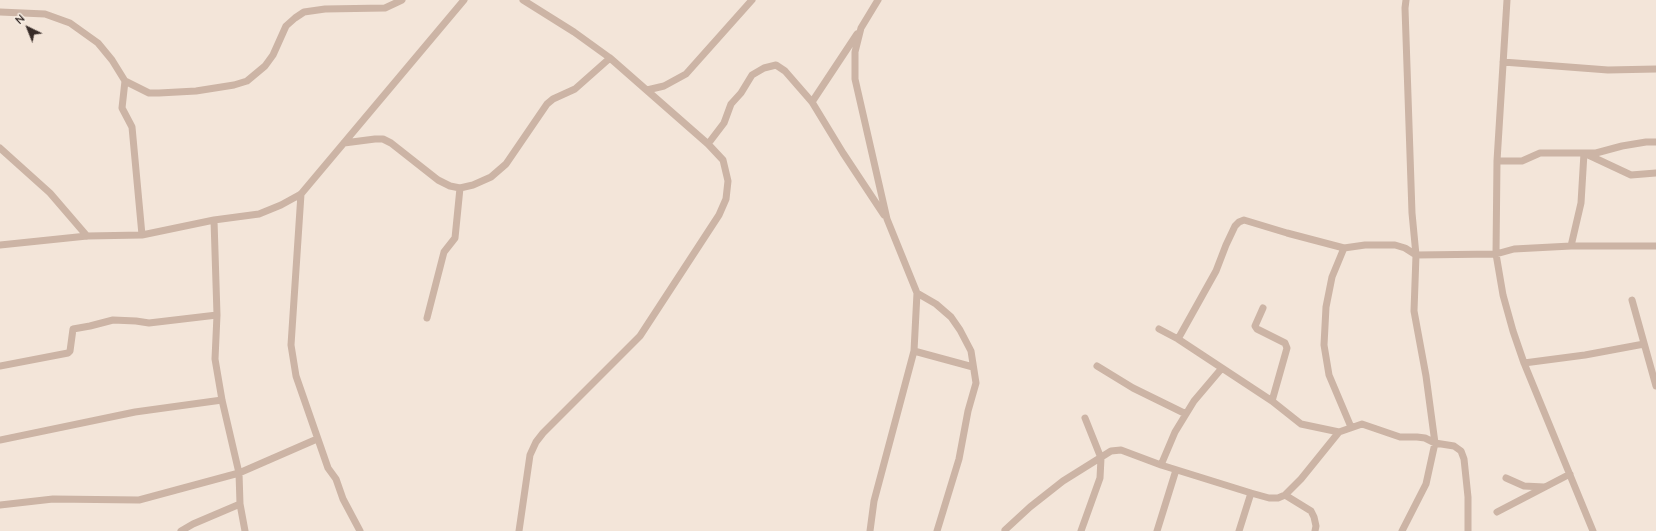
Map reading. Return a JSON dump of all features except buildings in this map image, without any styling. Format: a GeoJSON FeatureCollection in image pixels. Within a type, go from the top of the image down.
{"type":"FeatureCollection","features":[{"type":"Feature","properties":{"kind":"street"},"geometry":{"type":"LineString","coordinates":[[0,12],[45,14],[70,23],[98,43],[112,60],[125,81],[148,93],[159,93],[196,91],[234,85],[247,81],[265,66],[273,55],[286,26],[304,12],[325,9],[385,8],[402,0]]}},
{"type":"Feature","properties":{"kind":"street"},"geometry":{"type":"LineString","coordinates":[[0,245],[87,236],[142,235],[214,220],[259,214],[281,205],[301,194],[464,0]]}},
{"type":"Feature","properties":{"kind":"street"},"geometry":{"type":"LineString","coordinates":[[519,531],[530,456],[536,442],[543,432],[640,336],[719,215],[726,199],[728,181],[723,160],[708,144],[647,90],[610,58],[574,32],[523,0]]}},
{"type":"Feature","properties":{"kind":"street"},"geometry":{"type":"LineString","coordinates":[[647,90],[664,86],[686,74],[752,0]]}},
{"type":"Feature","properties":{"kind":"street"},"geometry":{"type":"LineString","coordinates":[[812,102],[878,0]]}},
{"type":"Feature","properties":{"kind":"street"},"geometry":{"type":"LineString","coordinates":[[1402,531],[1426,484],[1435,443],[1426,376],[1414,311],[1416,255],[1412,205],[1405,8],[1406,0]]}},
{"type":"Feature","properties":{"kind":"street"},"geometry":{"type":"LineString","coordinates":[[1507,0],[1497,161],[1496,254],[1503,295],[1524,363],[1593,531]]}},
{"type":"Feature","properties":{"kind":"street"},"geometry":{"type":"LineString","coordinates":[[861,28],[855,52],[855,79],[887,218],[917,293],[914,351],[874,501],[870,531]]}},
{"type":"Feature","properties":{"kind":"street"},"geometry":{"type":"LineString","coordinates":[[344,143],[383,139],[391,143],[438,180],[450,186],[460,188],[473,185],[491,176],[506,164],[546,104],[553,99],[575,89],[610,58]]}},
{"type":"Feature","properties":{"kind":"street"},"geometry":{"type":"LineString","coordinates":[[1503,62],[1608,70],[1656,69]]}},
{"type":"Feature","properties":{"kind":"street"},"geometry":{"type":"LineString","coordinates":[[708,144],[724,124],[731,104],[741,93],[752,75],[764,68],[776,65],[785,71],[812,102],[843,153],[887,218]]}},
{"type":"Feature","properties":{"kind":"street"},"geometry":{"type":"LineString","coordinates":[[125,81],[122,108],[132,127],[142,235]]}},
{"type":"Feature","properties":{"kind":"street"},"geometry":{"type":"LineString","coordinates":[[1497,161],[1522,160],[1540,153],[1596,153],[1622,146],[1656,142]]}},
{"type":"Feature","properties":{"kind":"street"},"geometry":{"type":"LineString","coordinates":[[0,148],[50,193],[87,236]]}},
{"type":"Feature","properties":{"kind":"street"},"geometry":{"type":"LineString","coordinates":[[1584,153],[1631,175],[1656,173]]}},
{"type":"Feature","properties":{"kind":"street"},"geometry":{"type":"LineString","coordinates":[[1571,246],[1581,203],[1584,153]]}},
{"type":"Feature","properties":{"kind":"street"},"geometry":{"type":"LineString","coordinates":[[427,318],[444,252],[455,238],[460,188]]}},
{"type":"Feature","properties":{"kind":"street"},"geometry":{"type":"LineString","coordinates":[[301,194],[291,345],[296,376],[328,468],[336,480],[343,498],[360,531]]}},
{"type":"Feature","properties":{"kind":"street"},"geometry":{"type":"LineString","coordinates":[[214,220],[216,315],[214,360],[239,473],[240,504],[245,531]]}},
{"type":"Feature","properties":{"kind":"street"},"geometry":{"type":"LineString","coordinates":[[1178,339],[1216,271],[1226,245],[1239,222],[1244,220],[1344,248],[1365,245],[1395,245],[1405,248],[1416,255],[1496,254],[1514,249],[1571,246],[1656,246]]}},
{"type":"Feature","properties":{"kind":"street"},"geometry":{"type":"LineString","coordinates":[[1344,248],[1332,277],[1326,307],[1324,345],[1329,375],[1351,427]]}},
{"type":"Feature","properties":{"kind":"street"},"geometry":{"type":"LineString","coordinates":[[917,293],[936,304],[952,317],[971,351],[976,383],[968,411],[959,459],[938,531]]}},
{"type":"Feature","properties":{"kind":"street"},"geometry":{"type":"LineString","coordinates":[[1632,300],[1656,386]]}},
{"type":"Feature","properties":{"kind":"street"},"geometry":{"type":"LineString","coordinates":[[1263,308],[1255,326],[1285,343],[1287,348],[1272,401]]}},
{"type":"Feature","properties":{"kind":"street"},"geometry":{"type":"LineString","coordinates":[[0,366],[68,353],[70,351],[74,329],[114,320],[136,321],[149,324],[216,315]]}},
{"type":"Feature","properties":{"kind":"street"},"geometry":{"type":"LineString","coordinates":[[1159,329],[1178,339],[1272,401],[1300,424],[1339,432]]}},
{"type":"Feature","properties":{"kind":"street"},"geometry":{"type":"LineString","coordinates":[[1524,363],[1585,355],[1644,344]]}},
{"type":"Feature","properties":{"kind":"street"},"geometry":{"type":"LineString","coordinates":[[914,351],[973,367]]}},
{"type":"Feature","properties":{"kind":"street"},"geometry":{"type":"LineString","coordinates":[[1097,366],[1133,388],[1186,414]]}},
{"type":"Feature","properties":{"kind":"street"},"geometry":{"type":"LineString","coordinates":[[1161,465],[1175,432],[1194,401],[1222,368]]}},
{"type":"Feature","properties":{"kind":"street"},"geometry":{"type":"LineString","coordinates":[[0,440],[135,412],[222,400]]}},
{"type":"Feature","properties":{"kind":"street"},"geometry":{"type":"LineString","coordinates":[[1081,531],[1100,478],[1101,458],[1085,418]]}},
{"type":"Feature","properties":{"kind":"street"},"geometry":{"type":"LineString","coordinates":[[1005,530],[1030,507],[1063,481],[1111,451],[1121,450],[1176,470],[1251,493],[1269,498],[1278,498],[1285,495],[1301,479],[1339,432],[1362,424],[1400,437],[1425,438],[1435,443],[1454,446],[1461,451],[1464,459],[1468,497],[1468,531]]}},
{"type":"Feature","properties":{"kind":"street"},"geometry":{"type":"LineString","coordinates":[[0,505],[53,499],[139,500],[239,473],[318,439]]}},
{"type":"Feature","properties":{"kind":"street"},"geometry":{"type":"LineString","coordinates":[[1157,531],[1176,470]]}},
{"type":"Feature","properties":{"kind":"street"},"geometry":{"type":"LineString","coordinates":[[1497,512],[1570,474]]}},
{"type":"Feature","properties":{"kind":"street"},"geometry":{"type":"LineString","coordinates":[[1506,478],[1524,486],[1544,488]]}},
{"type":"Feature","properties":{"kind":"street"},"geometry":{"type":"LineString","coordinates":[[1239,531],[1251,493]]}},
{"type":"Feature","properties":{"kind":"street"},"geometry":{"type":"LineString","coordinates":[[1285,495],[1311,511],[1316,526],[1315,531]]}},
{"type":"Feature","properties":{"kind":"street"},"geometry":{"type":"LineString","coordinates":[[182,531],[193,524],[240,504]]}}]}
